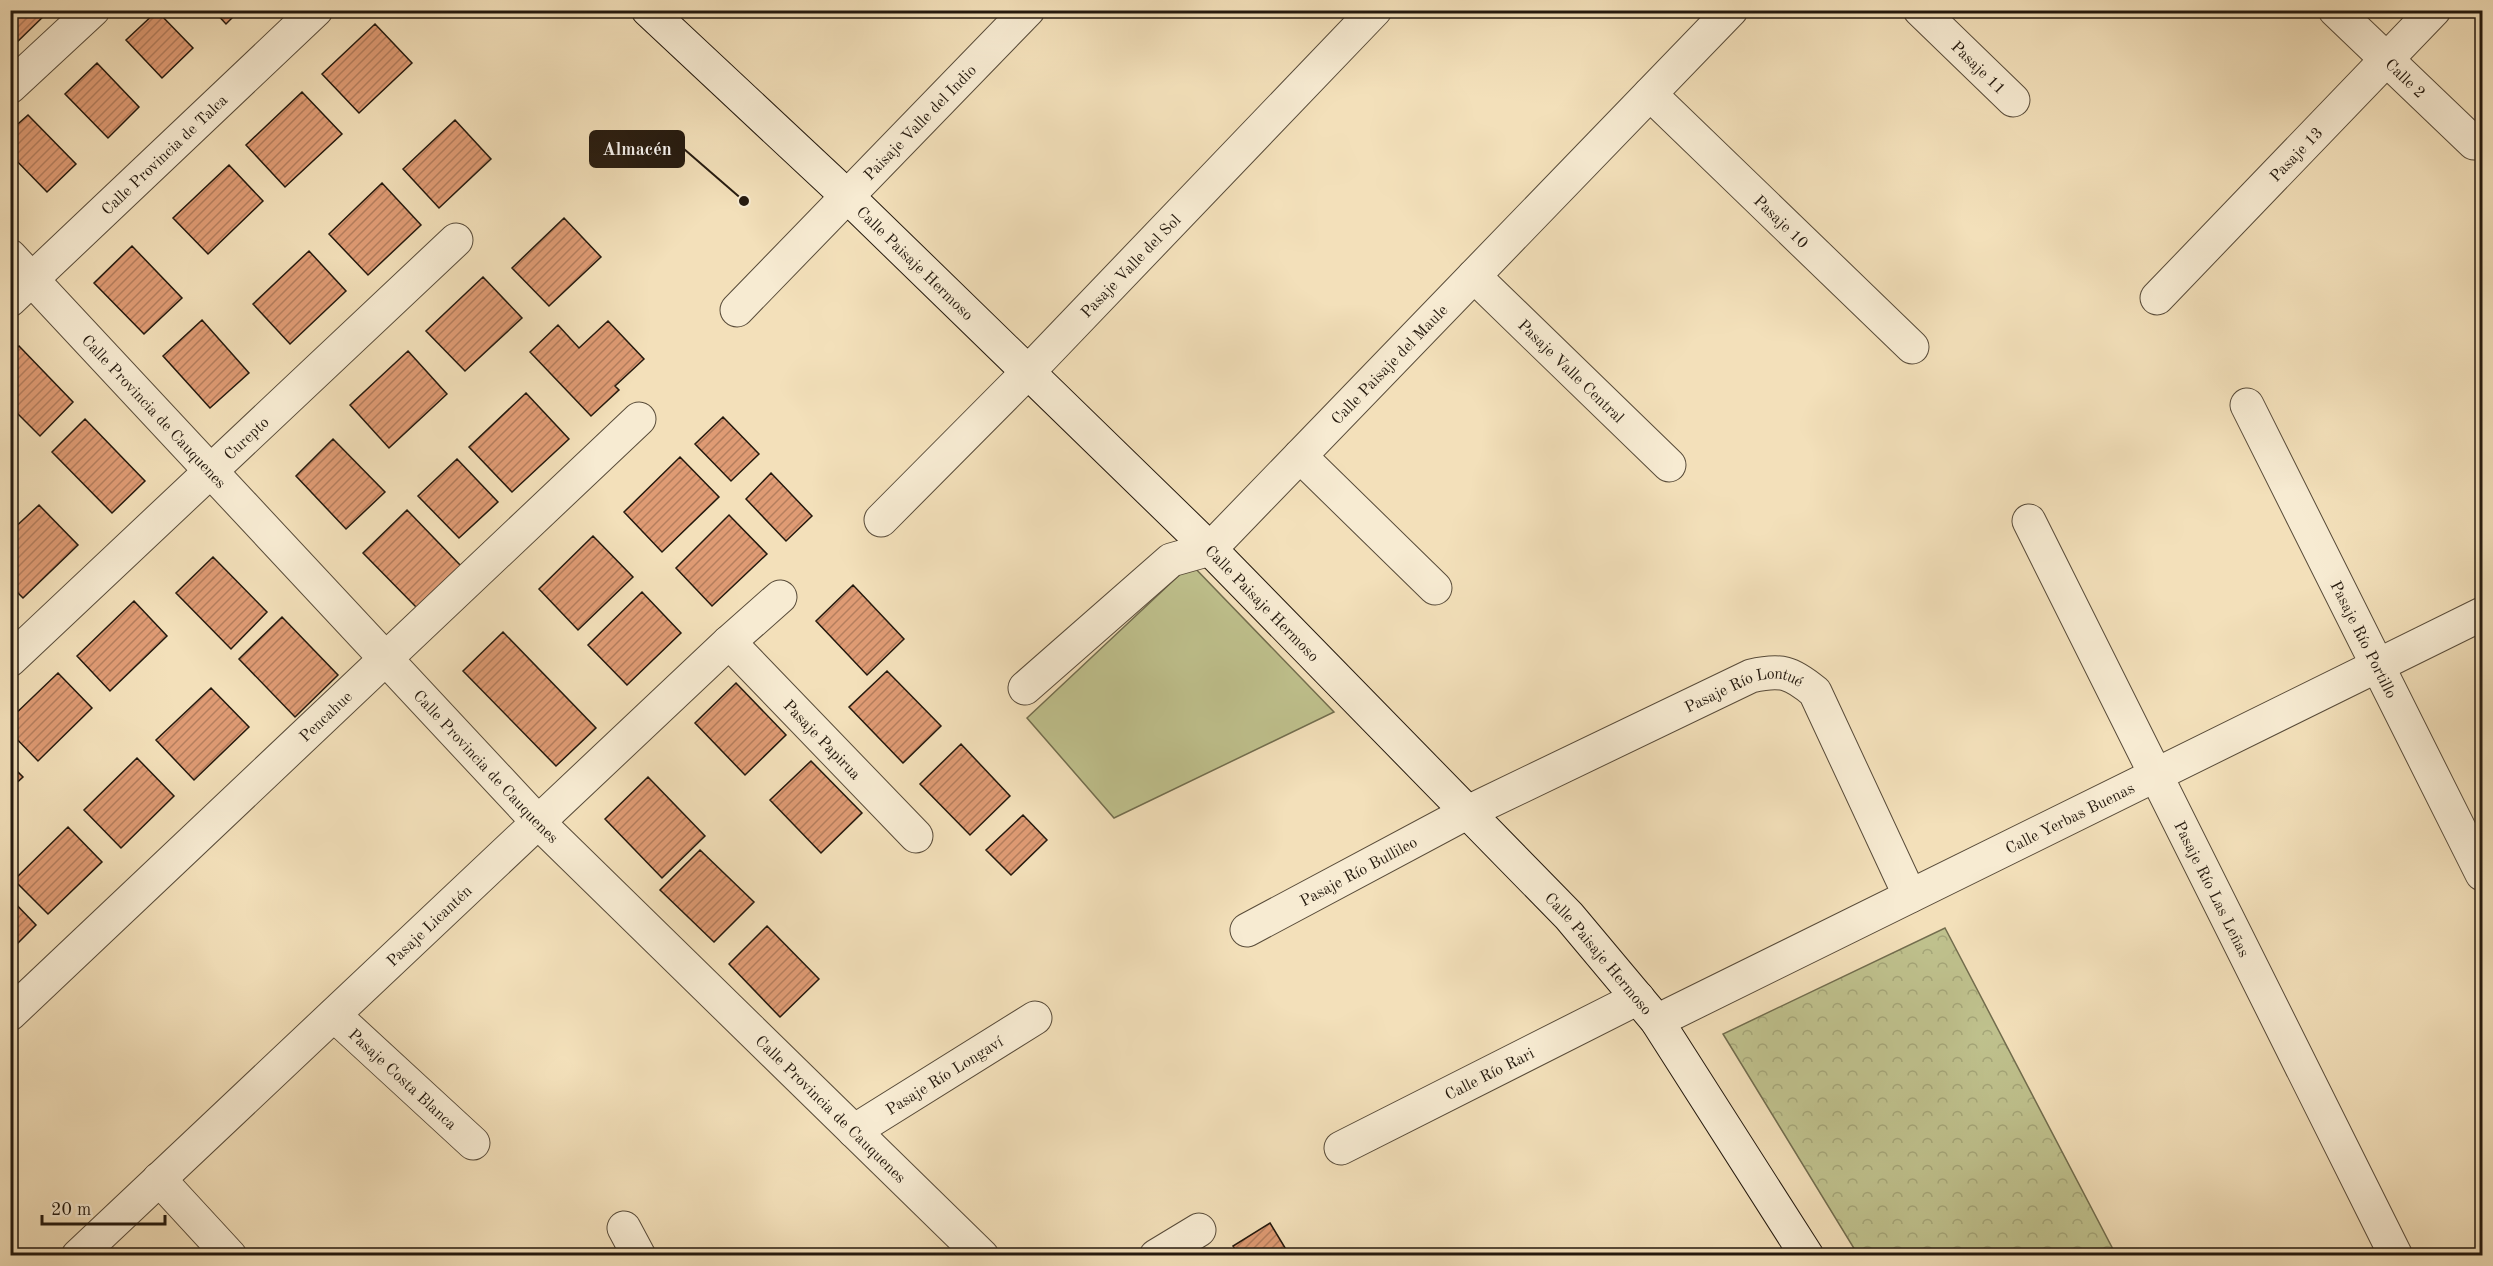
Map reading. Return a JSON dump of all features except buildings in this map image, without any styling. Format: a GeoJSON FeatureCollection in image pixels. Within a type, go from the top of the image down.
{"type":"FeatureCollection","features":[{"type":"Feature","properties":{"kind":"street"},"geometry":{"type":"LineString","coordinates":[[10,87],[93,10]]}},
{"type":"Feature","properties":{"kind":"street","name":"Calle Provincia de Talca"},"geometry":{"type":"LineString","coordinates":[[18,278],[316,10]]}},
{"type":"Feature","properties":{"kind":"street","name":"Paisaje Valle del Indio"},"geometry":{"type":"LineString","coordinates":[[737,310],[1028,10]]}},
{"type":"Feature","properties":{"kind":"street","name":"Pasaje Valle del Sol"},"geometry":{"type":"LineString","coordinates":[[881,520],[1027,373],[1375,10]]}},
{"type":"Feature","properties":{"kind":"street","name":"Calle Paisaje del Maule"},"geometry":{"type":"LineString","coordinates":[[1025,688],[1171,561],[1210,549],[1731,10]]}},
{"type":"Feature","properties":{"kind":"street","name":"Pasaje 11"},"geometry":{"type":"LineString","coordinates":[[1920,10],[2013,100]]}},
{"type":"Feature","properties":{"kind":"street","name":"Calle 2"},"geometry":{"type":"LineString","coordinates":[[2335,10],[2474,143]]}},
{"type":"Feature","properties":{"kind":"street","name":"Pasaje 13"},"geometry":{"type":"LineString","coordinates":[[2157,298],[2434,10]]}},
{"type":"Feature","properties":{"kind":"street","name":"Calle Paisaje Hermoso"},"geometry":{"type":"LineString","coordinates":[[663,15],[1027,373],[1210,549],[1569,916],[1647,1010],[1807,1256]]}},
{"type":"Feature","properties":{"kind":"street","name":"Pasaje 10"},"geometry":{"type":"LineString","coordinates":[[1650,94],[1912,347]]}},
{"type":"Feature","properties":{"kind":"street","name":"Curepto"},"geometry":{"type":"LineString","coordinates":[[10,660],[456,240]]}},
{"type":"Feature","properties":{"kind":"street","name":"Pasaje Valle Central"},"geometry":{"type":"LineString","coordinates":[[1474,276],[1669,465]]}},
{"type":"Feature","properties":{"kind":"street","name":"Calle Provincia de Cauquenes"},"geometry":{"type":"LineString","coordinates":[[18,278],[212,471],[539,823],[982,1256]]}},
{"type":"Feature","properties":{"kind":"street","name":"Pasaje Río Portillo"},"geometry":{"type":"LineString","coordinates":[[2247,405],[2482,874]]}},
{"type":"Feature","properties":{"kind":"street","name":"Pencahue"},"geometry":{"type":"LineString","coordinates":[[10,1014],[639,418]]}},
{"type":"Feature","properties":{"kind":"street"},"geometry":{"type":"LineString","coordinates":[[1300,456],[1435,588]]}},
{"type":"Feature","properties":{"kind":"street","name":"Pasaje Río Las Leñas"},"geometry":{"type":"LineString","coordinates":[[2029,521],[2396,1256]]}},
{"type":"Feature","properties":{"kind":"street","name":"Pasaje Licantén"},"geometry":{"type":"LineString","coordinates":[[78,1256],[729,642],[780,597]]}},
{"type":"Feature","properties":{"kind":"street","name":"Calle Yerbas Buenas"},"geometry":{"type":"LineString","coordinates":[[1647,1010],[1910,896],[2482,614]]}},
{"type":"Feature","properties":{"kind":"street","name":"Pasaje Papirua"},"geometry":{"type":"LineString","coordinates":[[729,642],[916,836]]}},
{"type":"Feature","properties":{"kind":"street","name":"Pasaje Río Lontué"},"geometry":{"type":"LineString","coordinates":[[1468,812],[1751,676],[1770,671],[1786,672],[1801,680],[1815,692],[1910,896]]}},
{"type":"Feature","properties":{"kind":"street","name":"Pasaje Río Bullileo"},"geometry":{"type":"LineString","coordinates":[[1248,930],[1468,812]]}},
{"type":"Feature","properties":{"kind":"street","name":"Calle Río Rari"},"geometry":{"type":"LineString","coordinates":[[1341,1148],[1647,1010]]}},
{"type":"Feature","properties":{"kind":"street","name":"Pasaje Costa Blanca"},"geometry":{"type":"LineString","coordinates":[[334,1015],[473,1143]]}},
{"type":"Feature","properties":{"kind":"street","name":"Pasaje Río Longaví"},"geometry":{"type":"LineString","coordinates":[[854,1131],[1035,1018]]}},
{"type":"Feature","properties":{"kind":"street"},"geometry":{"type":"LineString","coordinates":[[159,1179],[230,1256]]}},
{"type":"Feature","properties":{"kind":"street"},"geometry":{"type":"LineString","coordinates":[[1156,1256],[1199,1230]]}},
{"type":"Feature","properties":{"kind":"green space"},"geometry":{"type":"Polygon","coordinates":[[[1191,564],[1334,712],[1114,818],[1027,718],[1191,564]]]}},
{"type":"Feature","properties":{"kind":"green space"},"geometry":{"type":"Polygon","coordinates":[[[1945,928],[2116,1255],[1858,1255],[1723,1034],[1945,928]]]}},
{"type":"Feature","properties":{"kind":"place","name":"Almacén"},"geometry":{"type":"Point","coordinates":[744,201]}}]}
